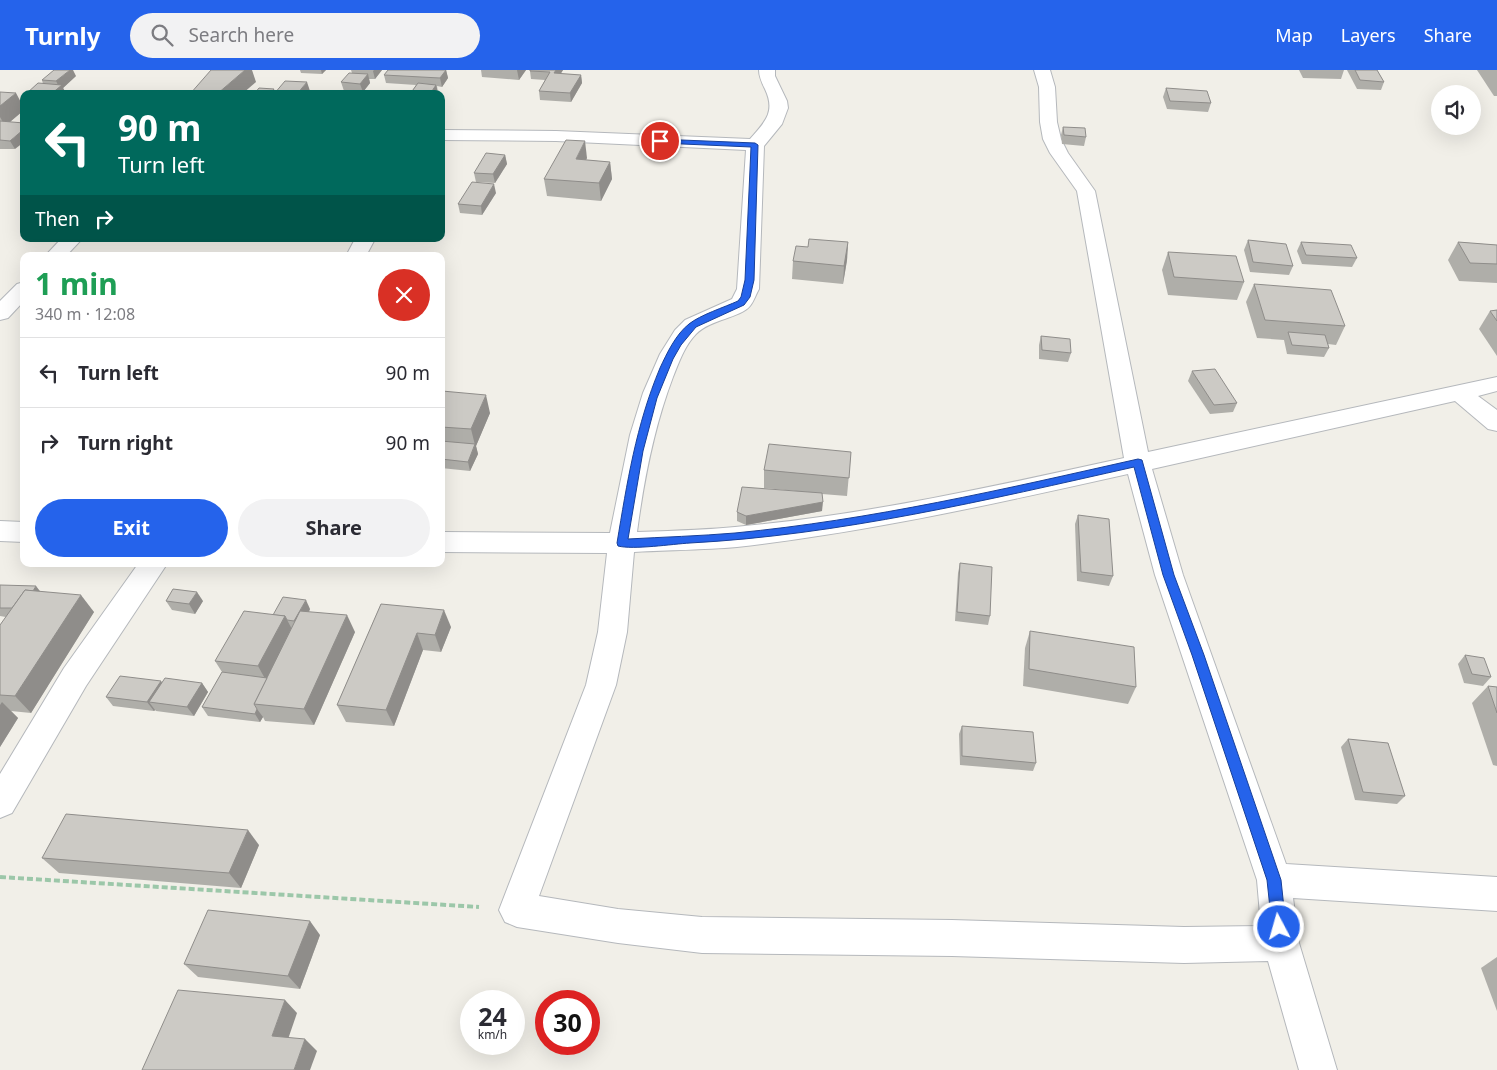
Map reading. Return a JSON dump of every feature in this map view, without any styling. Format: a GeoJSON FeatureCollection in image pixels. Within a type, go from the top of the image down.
{"type":"FeatureCollection","features":[{"type":"Feature","properties":{"kind":"street"},"geometry":{"type":"LineString","coordinates":[[767,70],[767,76],[779,101],[779,108],[773,124],[755,145],[750,280],[746,297],[735,307],[701,320],[692,326],[677,344],[652,398],[638,451],[622,543],[608,662],[517,910],[618,926],[702,935],[952,938],[1184,945],[1281,943]]}},
{"type":"Feature","properties":{"kind":"street"},"geometry":{"type":"LineString","coordinates":[[1042,70],[1048,88],[1052,139],[1061,158],[1086,191],[1138,463],[1168,575],[1198,655],[1274,880],[1281,943],[1318,1070]]}},
{"type":"Feature","properties":{"kind":"street"},"geometry":{"type":"LineString","coordinates":[[445,134],[556,136],[755,145]]}},
{"type":"Feature","properties":{"kind":"street"},"geometry":{"type":"LineString","coordinates":[[59,252],[69,242]]}},
{"type":"Feature","properties":{"kind":"street"},"geometry":{"type":"LineString","coordinates":[[0,313],[20,292]]}},
{"type":"Feature","properties":{"kind":"street"},"geometry":{"type":"LineString","coordinates":[[445,542],[622,543],[735,537],[856,521],[958,503],[1497,384]]}},
{"type":"Feature","properties":{"kind":"street"},"geometry":{"type":"LineString","coordinates":[[1459,392],[1497,423]]}},
{"type":"Feature","properties":{"kind":"street"},"geometry":{"type":"LineString","coordinates":[[0,531],[20,532]]}},
{"type":"Feature","properties":{"kind":"street"},"geometry":{"type":"LineString","coordinates":[[0,803],[75,677],[151,567]]}},
{"type":"Feature","properties":{"kind":"street"},"geometry":{"type":"LineString","coordinates":[[1274,880],[1497,894]]}},
{"type":"Feature","properties":{"kind":"path"},"geometry":{"type":"LineString","coordinates":[[0,876],[517,910]]}},
{"type":"Feature","properties":{"kind":"building"},"geometry":{"type":"Polygon","coordinates":[[[54,70],[70,70],[56,81],[42,80],[54,70]]]}},
{"type":"Feature","properties":{"kind":"building"},"geometry":{"type":"Polygon","coordinates":[[[211,70],[245,70],[222,90],[194,90],[211,70]]]}},
{"type":"Feature","properties":{"kind":"building"},"geometry":{"type":"Polygon","coordinates":[[[388,70],[446,70],[440,78],[384,75],[388,70]]]}},
{"type":"Feature","properties":{"kind":"building"},"geometry":{"type":"Polygon","coordinates":[[[530,70],[556,70],[554,73],[581,75],[570,93],[539,91],[550,72],[530,70]]]}},
{"type":"Feature","properties":{"kind":"building"},"geometry":{"type":"Polygon","coordinates":[[[1355,70],[1377,70],[1384,82],[1360,80],[1355,70]]]}},
{"type":"Feature","properties":{"kind":"building"},"geometry":{"type":"Polygon","coordinates":[[[349,73],[368,74],[360,84],[341,82],[349,73]]]}},
{"type":"Feature","properties":{"kind":"building"},"geometry":{"type":"Polygon","coordinates":[[[285,81],[307,82],[300,90],[277,90],[285,81]]]}},
{"type":"Feature","properties":{"kind":"building"},"geometry":{"type":"Polygon","coordinates":[[[38,83],[62,85],[56,90],[30,90],[38,83]]]}},
{"type":"Feature","properties":{"kind":"building"},"geometry":{"type":"Polygon","coordinates":[[[418,83],[436,85],[433,90],[413,90],[418,83]]]}},
{"type":"Feature","properties":{"kind":"building"},"geometry":{"type":"Polygon","coordinates":[[[259,88],[274,89],[273,90],[257,90],[259,88]]]}},
{"type":"Feature","properties":{"kind":"building"},"geometry":{"type":"Polygon","coordinates":[[[1166,88],[1207,91],[1211,103],[1170,101],[1166,88]]]}},
{"type":"Feature","properties":{"kind":"building"},"geometry":{"type":"Polygon","coordinates":[[[0,92],[16,93],[0,106],[0,92]]]}},
{"type":"Feature","properties":{"kind":"building"},"geometry":{"type":"Polygon","coordinates":[[[0,121],[20,123],[20,132],[10,141],[0,140],[0,121]]]}},
{"type":"Feature","properties":{"kind":"building"},"geometry":{"type":"Polygon","coordinates":[[[1063,127],[1085,128],[1086,137],[1064,135],[1063,127]]]}},
{"type":"Feature","properties":{"kind":"building"},"geometry":{"type":"Polygon","coordinates":[[[566,140],[585,141],[576,159],[610,162],[599,183],[544,179],[566,140]]]}},
{"type":"Feature","properties":{"kind":"building"},"geometry":{"type":"Polygon","coordinates":[[[486,153],[505,155],[493,174],[474,173],[486,153]]]}},
{"type":"Feature","properties":{"kind":"building"},"geometry":{"type":"Polygon","coordinates":[[[472,182],[494,184],[481,206],[458,204],[472,182]]]}},
{"type":"Feature","properties":{"kind":"building"},"geometry":{"type":"Polygon","coordinates":[[[809,239],[848,242],[844,266],[793,261],[796,246],[808,247],[809,239]]]}},
{"type":"Feature","properties":{"kind":"building"},"geometry":{"type":"Polygon","coordinates":[[[1248,240],[1286,244],[1293,266],[1253,262],[1248,240]]]}},
{"type":"Feature","properties":{"kind":"building"},"geometry":{"type":"Polygon","coordinates":[[[1301,242],[1351,245],[1357,258],[1306,255],[1301,242]]]}},
{"type":"Feature","properties":{"kind":"building"},"geometry":{"type":"Polygon","coordinates":[[[1458,242],[1497,245],[1497,264],[1470,263],[1458,242]]]}},
{"type":"Feature","properties":{"kind":"building"},"geometry":{"type":"Polygon","coordinates":[[[1168,252],[1236,256],[1244,282],[1174,277],[1168,252]]]}},
{"type":"Feature","properties":{"kind":"building"},"geometry":{"type":"Polygon","coordinates":[[[1254,284],[1331,290],[1345,326],[1265,320],[1254,284]]]}},
{"type":"Feature","properties":{"kind":"building"},"geometry":{"type":"Polygon","coordinates":[[[1497,310],[1497,321],[1490,311],[1497,310]]]}},
{"type":"Feature","properties":{"kind":"building"},"geometry":{"type":"Polygon","coordinates":[[[1288,332],[1325,335],[1329,348],[1292,345],[1288,332]]]}},
{"type":"Feature","properties":{"kind":"building"},"geometry":{"type":"Polygon","coordinates":[[[1041,336],[1070,339],[1071,353],[1042,350],[1041,336]]]}},
{"type":"Feature","properties":{"kind":"building"},"geometry":{"type":"Polygon","coordinates":[[[1215,369],[1237,403],[1214,405],[1192,371],[1215,369]]]}},
{"type":"Feature","properties":{"kind":"building"},"geometry":{"type":"Polygon","coordinates":[[[445,391],[486,395],[471,429],[445,427],[445,391]]]}},
{"type":"Feature","properties":{"kind":"building"},"geometry":{"type":"Polygon","coordinates":[[[445,441],[475,444],[468,462],[445,459],[445,441]]]}},
{"type":"Feature","properties":{"kind":"building"},"geometry":{"type":"Polygon","coordinates":[[[769,444],[851,452],[849,478],[764,470],[769,444]]]}},
{"type":"Feature","properties":{"kind":"building"},"geometry":{"type":"Polygon","coordinates":[[[742,487],[822,493],[823,502],[746,516],[737,512],[742,487]]]}},
{"type":"Feature","properties":{"kind":"building"},"geometry":{"type":"Polygon","coordinates":[[[1078,515],[1109,519],[1113,576],[1081,572],[1078,515]]]}},
{"type":"Feature","properties":{"kind":"building"},"geometry":{"type":"Polygon","coordinates":[[[960,563],[992,567],[990,616],[957,612],[960,563]]]}},
{"type":"Feature","properties":{"kind":"building"},"geometry":{"type":"Polygon","coordinates":[[[0,585],[36,586],[33,591],[25,590],[12,608],[0,608],[0,585]]]}},
{"type":"Feature","properties":{"kind":"building"},"geometry":{"type":"Polygon","coordinates":[[[173,589],[197,592],[189,604],[166,601],[173,589]]]}},
{"type":"Feature","properties":{"kind":"building"},"geometry":{"type":"Polygon","coordinates":[[[25,590],[81,595],[15,696],[0,695],[0,625],[25,590]]]}},
{"type":"Feature","properties":{"kind":"building"},"geometry":{"type":"Polygon","coordinates":[[[283,597],[306,600],[294,621],[287,620],[285,616],[273,615],[283,597]]]}},
{"type":"Feature","properties":{"kind":"building"},"geometry":{"type":"Polygon","coordinates":[[[381,604],[444,610],[435,635],[417,633],[386,710],[337,705],[381,604]]]}},
{"type":"Feature","properties":{"kind":"building"},"geometry":{"type":"Polygon","coordinates":[[[244,611],[285,616],[258,666],[215,661],[244,611]]]}},
{"type":"Feature","properties":{"kind":"building"},"geometry":{"type":"Polygon","coordinates":[[[300,611],[347,615],[304,709],[254,704],[300,611]]]}},
{"type":"Feature","properties":{"kind":"building"},"geometry":{"type":"Polygon","coordinates":[[[1030,631],[1134,647],[1136,687],[1029,669],[1030,631]]]}},
{"type":"Feature","properties":{"kind":"building"},"geometry":{"type":"Polygon","coordinates":[[[1465,655],[1484,658],[1491,677],[1472,674],[1465,655]]]}},
{"type":"Feature","properties":{"kind":"building"},"geometry":{"type":"Polygon","coordinates":[[[222,672],[267,678],[254,704],[257,709],[255,714],[202,707],[222,672]]]}},
{"type":"Feature","properties":{"kind":"building"},"geometry":{"type":"Polygon","coordinates":[[[120,676],[161,681],[147,702],[106,697],[120,676]]]}},
{"type":"Feature","properties":{"kind":"building"},"geometry":{"type":"Polygon","coordinates":[[[165,678],[202,683],[187,707],[149,702],[165,678]]]}},
{"type":"Feature","properties":{"kind":"building"},"geometry":{"type":"Polygon","coordinates":[[[1488,686],[1497,687],[1497,713],[1488,686]]]}},
{"type":"Feature","properties":{"kind":"building"},"geometry":{"type":"Polygon","coordinates":[[[962,726],[1033,732],[1036,763],[962,756],[962,726]]]}},
{"type":"Feature","properties":{"kind":"building"},"geometry":{"type":"Polygon","coordinates":[[[1348,739],[1388,743],[1405,796],[1363,792],[1348,739]]]}},
{"type":"Feature","properties":{"kind":"building"},"geometry":{"type":"Polygon","coordinates":[[[66,814],[248,830],[229,873],[42,858],[66,814]]]}},
{"type":"Feature","properties":{"kind":"building"},"geometry":{"type":"Polygon","coordinates":[[[208,910],[310,921],[288,976],[184,964],[208,910]]]}},
{"type":"Feature","properties":{"kind":"building"},"geometry":{"type":"Polygon","coordinates":[[[178,990],[285,1000],[272,1036],[305,1039],[294,1070],[142,1070],[178,990]]]}},
{"type":"Feature","properties":{"kind":"route"},"geometry":{"type":"LineString","coordinates":[[660,141],[755,145],[750,280],[746,297],[741,303],[701,320],[692,326],[677,344],[669,359],[652,398],[638,451],[622,543],[735,537],[856,521],[958,503],[1138,463],[1168,575],[1198,655],[1274,880],[1279,927]]}}]}
